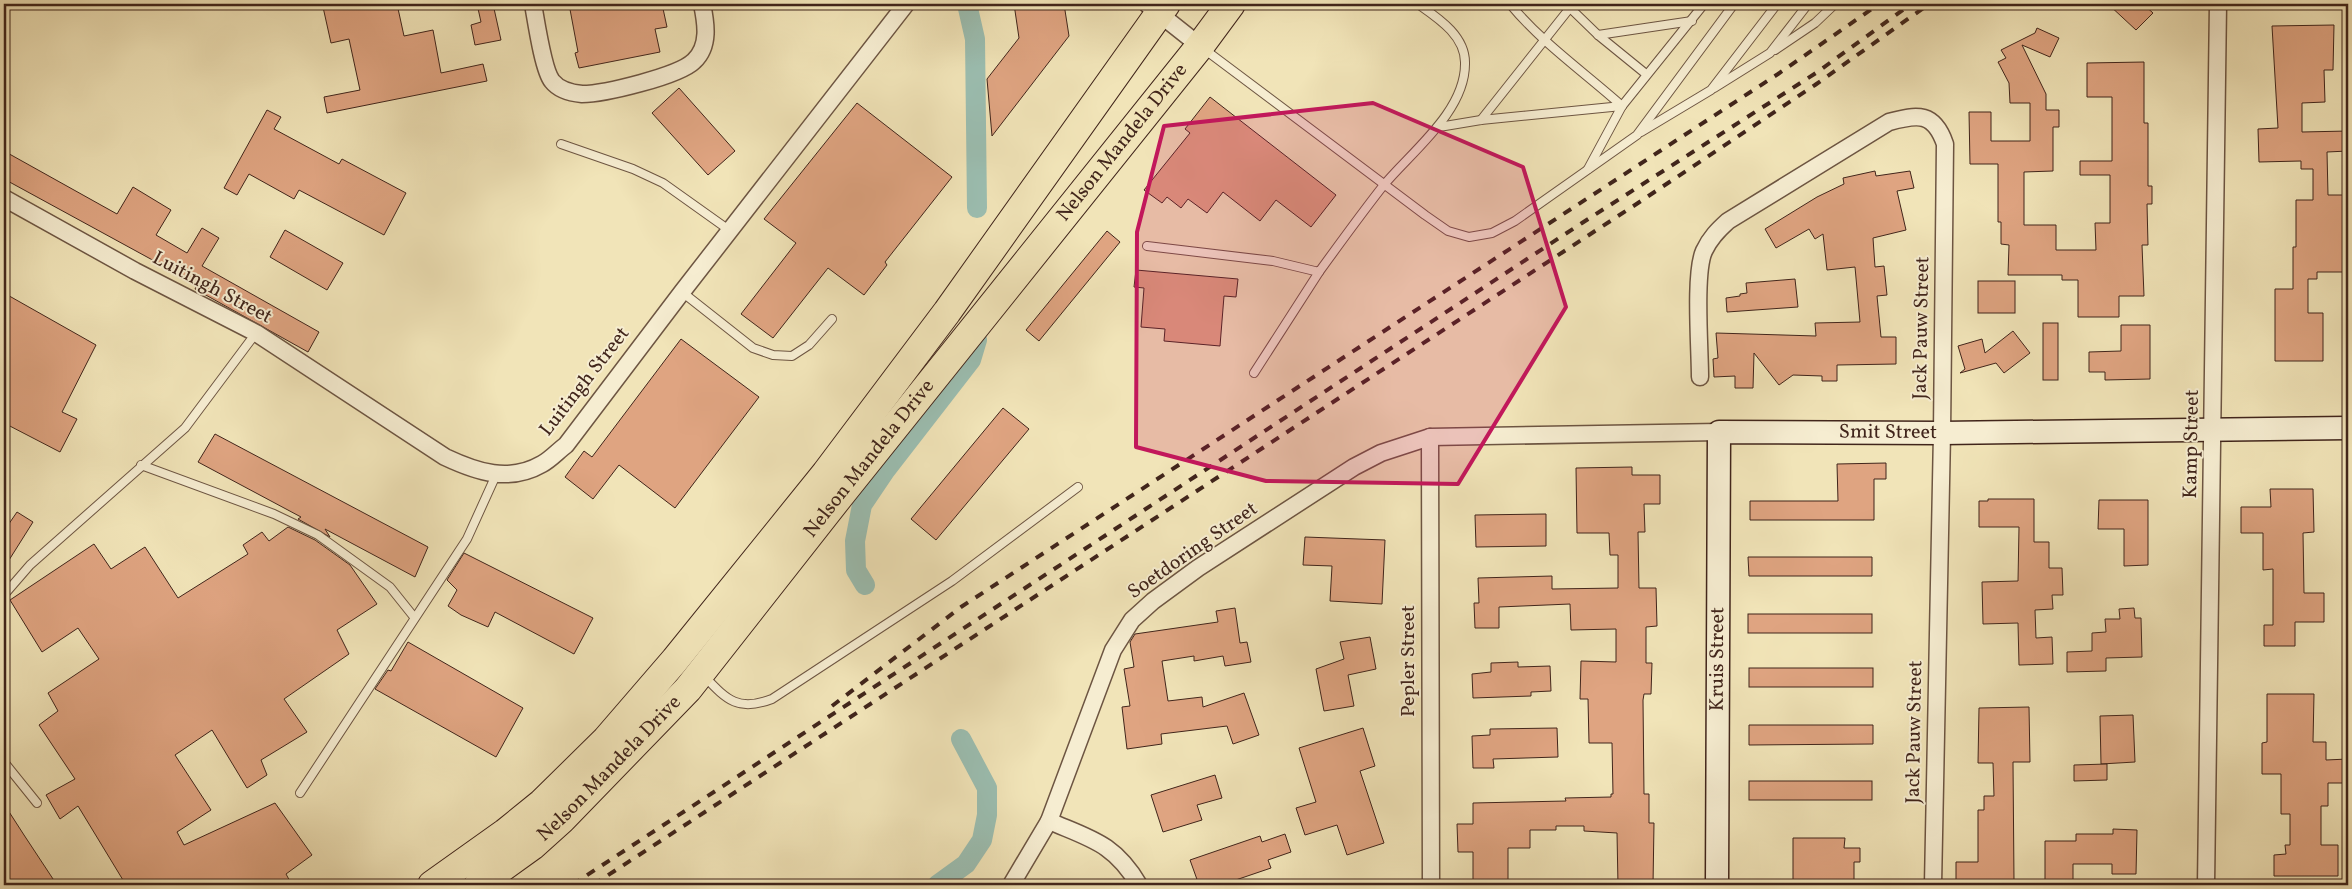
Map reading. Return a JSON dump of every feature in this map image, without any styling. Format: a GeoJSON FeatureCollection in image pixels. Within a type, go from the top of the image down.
{"type":"FeatureCollection","features":[{"type":"Feature","properties":{"kind":"highway","name":"Nelson Mandela Drive"},"geometry":{"type":"LineString","coordinates":[[478,885],[532,846],[562,819],[622,759],[701,672],[1200,46],[1231,4]]}},
{"type":"Feature","properties":{"kind":"highway","name":"Nelson Mandela Drive"},"geometry":{"type":"LineString","coordinates":[[432,885],[505,833],[542,803],[606,740],[675,660],[826,472],[947,312],[1157,7]]}},
{"type":"Feature","properties":{"kind":"street"},"geometry":{"type":"LineString","coordinates":[[533,4],[551,80],[563,91],[583,94],[674,74],[694,61],[704,45],[706,25],[702,4]]}},
{"type":"Feature","properties":{"kind":"street","name":"Luitingh Street"},"geometry":{"type":"LineString","coordinates":[[4,198],[135,271],[256,333],[445,457],[471,469],[496,475],[519,473],[542,464],[566,444],[729,230],[906,4]]}},
{"type":"Feature","properties":{"kind":"street","name":"Kamp Street"},"geometry":{"type":"LineString","coordinates":[[2206,885],[2214,429],[2218,4]]}},
{"type":"Feature","properties":{"kind":"street"},"geometry":{"type":"LineString","coordinates":[[1157,7],[1200,46]]}},
{"type":"Feature","properties":{"kind":"street","name":"Jack Pauw Street"},"geometry":{"type":"LineString","coordinates":[[1700,377],[1699,271],[1703,252],[1712,236],[1728,221],[1889,122],[1909,117],[1927,118],[1939,126],[1945,144],[1942,433],[1932,885]]}},
{"type":"Feature","properties":{"kind":"street","name":"Smit Street"},"geometry":{"type":"LineString","coordinates":[[1430,437],[1719,432],[1942,433],[2348,428]]}},
{"type":"Feature","properties":{"kind":"street","name":"Kruis Street"},"geometry":{"type":"LineString","coordinates":[[1717,885],[1719,432]]}},
{"type":"Feature","properties":{"kind":"street","name":"Soetdoring Street"},"geometry":{"type":"LineString","coordinates":[[1012,885],[1049,821],[1113,650],[1132,620],[1153,601],[1198,568],[1354,467],[1381,453],[1430,437]]}},
{"type":"Feature","properties":{"kind":"street","name":"Pepler Street"},"geometry":{"type":"LineString","coordinates":[[1430,437],[1431,885]]}},
{"type":"Feature","properties":{"kind":"street"},"geometry":{"type":"LineString","coordinates":[[1049,821],[1103,844],[1119,857],[1139,885]]}},
{"type":"Feature","properties":{"kind":"lane"},"geometry":{"type":"LineString","coordinates":[[1254,373],[1319,272],[1384,186],[1439,127],[1460,88],[1465,64],[1458,38],[1443,22],[1418,4]]}},
{"type":"Feature","properties":{"kind":"lane"},"geometry":{"type":"LineString","coordinates":[[1510,4],[1544,41],[1586,73],[1622,106]]}},
{"type":"Feature","properties":{"kind":"lane"},"geometry":{"type":"LineString","coordinates":[[1587,171],[1622,106],[1704,4]]}},
{"type":"Feature","properties":{"kind":"lane"},"geometry":{"type":"LineString","coordinates":[[1637,135],[1734,4]]}},
{"type":"Feature","properties":{"kind":"lane"},"geometry":{"type":"LineString","coordinates":[[1711,90],[1777,4]]}},
{"type":"Feature","properties":{"kind":"lane"},"geometry":{"type":"LineString","coordinates":[[1770,53],[1808,4]]}},
{"type":"Feature","properties":{"kind":"lane"},"geometry":{"type":"LineString","coordinates":[[1200,46],[1384,186],[1448,231],[1469,237],[1492,233],[1515,221],[1637,135],[1815,23],[1835,4]]}},
{"type":"Feature","properties":{"kind":"lane"},"geometry":{"type":"LineString","coordinates":[[1481,120],[1544,41],[1569,5],[1598,35],[1646,74]]}},
{"type":"Feature","properties":{"kind":"lane"},"geometry":{"type":"LineString","coordinates":[[1598,35],[1692,21]]}},
{"type":"Feature","properties":{"kind":"lane"},"geometry":{"type":"LineString","coordinates":[[1439,127],[1481,120],[1622,106]]}},
{"type":"Feature","properties":{"kind":"lane"},"geometry":{"type":"LineString","coordinates":[[561,144],[633,169],[663,183],[729,230]]}},
{"type":"Feature","properties":{"kind":"lane"},"geometry":{"type":"LineString","coordinates":[[1147,246],[1273,261],[1319,272]]}},
{"type":"Feature","properties":{"kind":"lane"},"geometry":{"type":"LineString","coordinates":[[682,292],[753,348],[772,355],[792,356],[809,345],[832,319]]}},
{"type":"Feature","properties":{"kind":"lane"},"geometry":{"type":"LineString","coordinates":[[4,594],[30,566],[185,428],[256,333]]}},
{"type":"Feature","properties":{"kind":"lane"},"geometry":{"type":"LineString","coordinates":[[141,466],[274,514],[318,535],[390,587],[414,617]]}},
{"type":"Feature","properties":{"kind":"lane"},"geometry":{"type":"LineString","coordinates":[[300,794],[466,539],[496,475]]}},
{"type":"Feature","properties":{"kind":"lane"},"geometry":{"type":"LineString","coordinates":[[701,672],[723,696],[737,704],[755,706],[772,699],[952,581],[1078,486]]}},
{"type":"Feature","properties":{"kind":"lane"},"geometry":{"type":"LineString","coordinates":[[4,762],[37,803]]}},
{"type":"Feature","properties":{"kind":"highlighted area"},"geometry":{"type":"Polygon","coordinates":[[[1373,103],[1523,167],[1566,307],[1458,484],[1266,481],[1136,447],[1137,232],[1164,126],[1373,103]]]}},
{"type":"Feature","properties":{"kind":"building"},"geometry":{"type":"Polygon","coordinates":[[[341,4],[397,4],[404,36],[433,30],[441,73],[483,64],[487,81],[327,113],[324,97],[360,90],[349,39],[331,43],[323,7],[341,4]]]}},
{"type":"Feature","properties":{"kind":"building"},"geometry":{"type":"Polygon","coordinates":[[[477,4],[493,4],[501,40],[475,45],[471,25],[481,22],[477,4]]]}},
{"type":"Feature","properties":{"kind":"building"},"geometry":{"type":"Polygon","coordinates":[[[569,4],[662,4],[667,27],[655,29],[660,52],[579,68],[575,53],[578,52],[569,4]]]}},
{"type":"Feature","properties":{"kind":"building"},"geometry":{"type":"Polygon","coordinates":[[[1014,4],[1064,4],[1069,36],[992,136],[987,79],[1019,38],[1014,4]]]}},
{"type":"Feature","properties":{"kind":"building"},"geometry":{"type":"Polygon","coordinates":[[[2108,4],[2143,4],[2153,13],[2136,30],[2108,4]]]}},
{"type":"Feature","properties":{"kind":"building"},"geometry":{"type":"Polygon","coordinates":[[[2334,25],[2333,70],[2324,70],[2325,102],[2302,103],[2302,132],[2348,131],[2348,151],[2327,152],[2328,195],[2348,195],[2348,272],[2317,272],[2317,279],[2308,279],[2308,313],[2323,313],[2323,361],[2275,361],[2275,289],[2293,289],[2293,247],[2296,247],[2296,200],[2313,200],[2313,169],[2301,169],[2301,161],[2259,162],[2258,129],[2278,128],[2272,26],[2334,25]]]}},
{"type":"Feature","properties":{"kind":"building"},"geometry":{"type":"Polygon","coordinates":[[[2037,28],[2059,38],[2050,57],[2022,45],[2046,94],[2046,110],[2059,110],[2059,127],[2053,127],[2053,171],[2024,172],[2024,225],[2056,225],[2056,250],[2096,250],[2095,223],[2110,223],[2110,175],[2080,175],[2080,161],[2112,161],[2112,97],[2087,97],[2087,63],[2144,62],[2144,123],[2148,123],[2148,186],[2152,186],[2152,204],[2147,204],[2148,245],[2142,245],[2144,296],[2119,296],[2119,317],[2078,317],[2078,280],[2062,280],[2062,275],[2008,275],[2009,245],[2001,244],[2001,222],[1998,222],[1998,164],[1970,164],[1969,112],[1991,112],[1991,141],[2030,141],[2030,103],[2010,103],[2009,83],[1998,62],[2006,58],[2001,50],[2035,33],[2037,28]]]}},
{"type":"Feature","properties":{"kind":"building"},"geometry":{"type":"Polygon","coordinates":[[[679,88],[735,151],[708,175],[652,113],[679,88]]]}},
{"type":"Feature","properties":{"kind":"building"},"geometry":{"type":"Polygon","coordinates":[[[1210,97],[1336,195],[1311,227],[1276,200],[1260,221],[1223,192],[1207,213],[1188,199],[1181,208],[1167,197],[1162,203],[1144,190],[1190,133],[1185,129],[1210,97]]]}},
{"type":"Feature","properties":{"kind":"building"},"geometry":{"type":"Polygon","coordinates":[[[857,103],[952,177],[885,262],[887,265],[864,295],[828,268],[773,338],[741,314],[796,243],[764,219],[857,103]]]}},
{"type":"Feature","properties":{"kind":"building"},"geometry":{"type":"Polygon","coordinates":[[[267,110],[281,117],[274,129],[339,164],[342,159],[406,193],[384,235],[299,190],[294,199],[249,174],[237,195],[224,188],[267,110]]]}},
{"type":"Feature","properties":{"kind":"building"},"geometry":{"type":"Polygon","coordinates":[[[4,151],[117,214],[133,187],[171,210],[156,235],[187,253],[202,228],[219,238],[202,266],[319,332],[308,352],[195,289],[197,285],[4,179],[4,151]]]}},
{"type":"Feature","properties":{"kind":"building"},"geometry":{"type":"Polygon","coordinates":[[[1875,171],[1876,176],[1910,171],[1914,188],[1897,191],[1906,230],[1873,238],[1875,267],[1884,266],[1887,295],[1877,296],[1881,337],[1896,337],[1896,364],[1837,365],[1837,381],[1822,381],[1822,376],[1793,375],[1779,385],[1754,353],[1753,388],[1735,388],[1735,376],[1714,377],[1713,359],[1718,358],[1716,333],[1816,336],[1815,323],[1860,322],[1855,267],[1827,270],[1823,234],[1815,239],[1809,229],[1776,248],[1765,229],[1817,197],[1844,184],[1843,178],[1875,171]]]}},
{"type":"Feature","properties":{"kind":"building"},"geometry":{"type":"Polygon","coordinates":[[[285,230],[343,263],[327,290],[270,257],[285,230]]]}},
{"type":"Feature","properties":{"kind":"building"},"geometry":{"type":"Polygon","coordinates":[[[1107,231],[1120,242],[1039,341],[1026,330],[1107,231]]]}},
{"type":"Feature","properties":{"kind":"building"},"geometry":{"type":"Polygon","coordinates":[[[1136,270],[1238,279],[1236,297],[1224,296],[1220,346],[1164,341],[1165,329],[1141,327],[1144,288],[1134,287],[1136,270]]]}},
{"type":"Feature","properties":{"kind":"building"},"geometry":{"type":"Polygon","coordinates":[[[1795,279],[1798,307],[1727,312],[1726,298],[1747,293],[1746,283],[1795,279]]]}},
{"type":"Feature","properties":{"kind":"building"},"geometry":{"type":"Polygon","coordinates":[[[1978,281],[2015,281],[2015,313],[1978,313],[1978,281]]]}},
{"type":"Feature","properties":{"kind":"building"},"geometry":{"type":"Polygon","coordinates":[[[4,293],[96,345],[62,412],[77,419],[60,452],[4,423],[4,293]]]}},
{"type":"Feature","properties":{"kind":"building"},"geometry":{"type":"Polygon","coordinates":[[[2043,323],[2058,323],[2058,380],[2043,380],[2043,323]]]}},
{"type":"Feature","properties":{"kind":"building"},"geometry":{"type":"Polygon","coordinates":[[[2121,325],[2150,325],[2150,379],[2105,380],[2105,372],[2089,372],[2089,352],[2121,351],[2121,325]]]}},
{"type":"Feature","properties":{"kind":"building"},"geometry":{"type":"Polygon","coordinates":[[[2013,331],[2030,353],[2004,373],[1996,363],[1960,373],[1965,369],[1958,346],[1982,339],[1985,353],[2013,331]]]}},
{"type":"Feature","properties":{"kind":"building"},"geometry":{"type":"Polygon","coordinates":[[[681,339],[759,397],[675,508],[619,465],[593,499],[565,477],[584,451],[592,457],[681,339]]]}},
{"type":"Feature","properties":{"kind":"building"},"geometry":{"type":"Polygon","coordinates":[[[1003,408],[1029,429],[936,540],[911,519],[1003,408]]]}},
{"type":"Feature","properties":{"kind":"building"},"geometry":{"type":"Polygon","coordinates":[[[215,434],[428,547],[415,577],[325,529],[330,537],[298,519],[301,517],[198,462],[215,434]]]}},
{"type":"Feature","properties":{"kind":"building"},"geometry":{"type":"Polygon","coordinates":[[[1886,463],[1886,479],[1874,479],[1874,520],[1750,520],[1750,501],[1838,501],[1837,464],[1886,463]]]}},
{"type":"Feature","properties":{"kind":"building"},"geometry":{"type":"Polygon","coordinates":[[[1632,467],[1632,475],[1660,475],[1660,504],[1644,504],[1645,532],[1638,532],[1639,588],[1656,588],[1657,626],[1646,627],[1646,663],[1652,663],[1651,694],[1644,694],[1643,700],[1644,794],[1649,794],[1649,823],[1654,823],[1653,885],[1618,885],[1617,833],[1584,831],[1584,826],[1556,826],[1556,830],[1530,830],[1530,848],[1508,848],[1508,885],[1473,885],[1473,852],[1458,852],[1457,824],[1473,824],[1473,803],[1566,801],[1565,798],[1611,797],[1611,794],[1613,794],[1612,743],[1589,743],[1588,699],[1580,699],[1581,661],[1616,662],[1616,629],[1571,630],[1570,604],[1499,607],[1499,628],[1475,628],[1474,603],[1479,603],[1478,578],[1552,576],[1552,589],[1618,588],[1618,555],[1610,555],[1609,533],[1577,533],[1576,468],[1632,467]]]}},
{"type":"Feature","properties":{"kind":"building"},"geometry":{"type":"Polygon","coordinates":[[[2270,489],[2313,489],[2314,532],[2303,533],[2304,593],[2324,593],[2324,622],[2295,622],[2295,646],[2264,646],[2264,625],[2273,625],[2273,569],[2263,570],[2263,533],[2241,533],[2241,507],[2271,507],[2270,489]]]}},
{"type":"Feature","properties":{"kind":"building"},"geometry":{"type":"Polygon","coordinates":[[[1988,499],[2034,499],[2034,542],[2049,542],[2049,568],[2062,568],[2063,595],[2052,595],[2053,609],[2035,610],[2036,638],[2052,637],[2053,664],[2019,665],[2018,623],[1983,624],[1982,582],[2018,581],[2019,527],[1979,527],[1979,501],[1988,501],[1988,499]]]}},
{"type":"Feature","properties":{"kind":"building"},"geometry":{"type":"Polygon","coordinates":[[[2099,500],[2148,500],[2148,565],[2124,566],[2124,529],[2098,529],[2099,500]]]}},
{"type":"Feature","properties":{"kind":"building"},"geometry":{"type":"Polygon","coordinates":[[[17,512],[33,522],[4,568],[4,531],[17,512]]]}},
{"type":"Feature","properties":{"kind":"building"},"geometry":{"type":"Polygon","coordinates":[[[1546,514],[1546,546],[1476,547],[1475,515],[1546,514]]]}},
{"type":"Feature","properties":{"kind":"building"},"geometry":{"type":"Polygon","coordinates":[[[288,527],[315,540],[350,565],[377,604],[337,630],[349,654],[284,699],[307,732],[261,760],[267,775],[247,788],[212,730],[175,755],[211,810],[177,832],[184,845],[275,803],[312,855],[286,874],[292,885],[126,885],[78,806],[60,819],[46,795],[75,779],[39,725],[58,711],[48,693],[99,659],[78,628],[42,652],[10,600],[94,544],[111,569],[145,547],[178,598],[248,554],[243,545],[262,532],[269,541],[288,527]]]}},
{"type":"Feature","properties":{"kind":"building"},"geometry":{"type":"Polygon","coordinates":[[[1305,537],[1385,540],[1382,604],[1330,601],[1332,566],[1303,565],[1305,537]]]}},
{"type":"Feature","properties":{"kind":"building"},"geometry":{"type":"Polygon","coordinates":[[[464,553],[593,618],[574,654],[495,612],[488,627],[461,615],[448,606],[457,590],[447,580],[464,553]]]}},
{"type":"Feature","properties":{"kind":"building"},"geometry":{"type":"Polygon","coordinates":[[[1748,557],[1872,557],[1872,576],[1749,576],[1748,557]]]}},
{"type":"Feature","properties":{"kind":"building"},"geometry":{"type":"Polygon","coordinates":[[[1235,608],[1240,643],[1247,642],[1251,662],[1225,666],[1223,656],[1194,661],[1194,656],[1162,661],[1168,701],[1202,697],[1203,707],[1244,693],[1259,735],[1233,744],[1227,726],[1161,734],[1162,744],[1127,749],[1122,707],[1130,706],[1124,669],[1134,667],[1130,642],[1135,634],[1218,622],[1216,611],[1235,608]]]}},
{"type":"Feature","properties":{"kind":"building"},"geometry":{"type":"Polygon","coordinates":[[[2134,608],[2135,618],[2141,618],[2142,657],[2106,658],[2106,671],[2067,672],[2067,652],[2092,651],[2092,633],[2106,632],[2105,619],[2120,619],[2119,609],[2134,608]]]}},
{"type":"Feature","properties":{"kind":"building"},"geometry":{"type":"Polygon","coordinates":[[[1748,614],[1872,614],[1872,633],[1748,633],[1748,614]]]}},
{"type":"Feature","properties":{"kind":"building"},"geometry":{"type":"Polygon","coordinates":[[[1370,637],[1376,669],[1348,675],[1354,706],[1324,711],[1316,669],[1344,659],[1340,642],[1370,637]]]}},
{"type":"Feature","properties":{"kind":"building"},"geometry":{"type":"Polygon","coordinates":[[[408,642],[523,708],[496,757],[375,689],[388,670],[391,671],[408,642]]]}},
{"type":"Feature","properties":{"kind":"building"},"geometry":{"type":"Polygon","coordinates":[[[1518,662],[1518,667],[1550,666],[1551,691],[1531,692],[1531,696],[1473,698],[1472,674],[1491,672],[1491,663],[1518,662]]]}},
{"type":"Feature","properties":{"kind":"building"},"geometry":{"type":"Polygon","coordinates":[[[1749,668],[1873,668],[1873,687],[1749,687],[1749,668]]]}},
{"type":"Feature","properties":{"kind":"building"},"geometry":{"type":"Polygon","coordinates":[[[2267,694],[2314,694],[2313,742],[2326,742],[2326,760],[2348,759],[2348,783],[2328,783],[2328,806],[2321,806],[2321,845],[2338,845],[2338,876],[2274,876],[2274,855],[2286,854],[2285,845],[2290,845],[2290,814],[2281,814],[2281,774],[2262,774],[2262,743],[2267,742],[2267,694]]]}},
{"type":"Feature","properties":{"kind":"building"},"geometry":{"type":"Polygon","coordinates":[[[2029,707],[2030,762],[2013,762],[2014,882],[1983,882],[1983,885],[1956,885],[1956,862],[1978,862],[1978,810],[1984,810],[1984,796],[1994,796],[1993,763],[1978,763],[1979,708],[2029,707]]]}},
{"type":"Feature","properties":{"kind":"building"},"geometry":{"type":"Polygon","coordinates":[[[2133,715],[2135,762],[2101,764],[2100,716],[2133,715]]]}},
{"type":"Feature","properties":{"kind":"building"},"geometry":{"type":"Polygon","coordinates":[[[1749,725],[1873,725],[1873,744],[1749,745],[1749,725]]]}},
{"type":"Feature","properties":{"kind":"building"},"geometry":{"type":"Polygon","coordinates":[[[1363,728],[1375,766],[1360,771],[1384,843],[1347,855],[1337,825],[1305,835],[1296,808],[1316,802],[1299,748],[1363,728]]]}},
{"type":"Feature","properties":{"kind":"building"},"geometry":{"type":"Polygon","coordinates":[[[1557,728],[1558,757],[1493,759],[1494,768],[1473,768],[1472,736],[1490,735],[1490,729],[1557,728]]]}},
{"type":"Feature","properties":{"kind":"building"},"geometry":{"type":"Polygon","coordinates":[[[2107,764],[2107,780],[2074,781],[2074,765],[2107,764]]]}},
{"type":"Feature","properties":{"kind":"building"},"geometry":{"type":"Polygon","coordinates":[[[1215,775],[1222,798],[1197,805],[1202,820],[1163,832],[1151,795],[1215,775]]]}},
{"type":"Feature","properties":{"kind":"building"},"geometry":{"type":"Polygon","coordinates":[[[1749,781],[1872,781],[1872,800],[1749,800],[1749,781]]]}},
{"type":"Feature","properties":{"kind":"building"},"geometry":{"type":"Polygon","coordinates":[[[4,804],[24,835],[57,885],[4,885],[4,804]]]}},
{"type":"Feature","properties":{"kind":"building"},"geometry":{"type":"Polygon","coordinates":[[[2113,829],[2137,830],[2136,874],[2112,874],[2112,864],[2073,864],[2073,885],[2045,885],[2045,841],[2076,841],[2076,834],[2113,834],[2113,829]]]}},
{"type":"Feature","properties":{"kind":"building"},"geometry":{"type":"Polygon","coordinates":[[[1285,834],[1291,852],[1268,860],[1271,868],[1221,885],[1199,885],[1190,860],[1260,836],[1262,842],[1285,834]]]}},
{"type":"Feature","properties":{"kind":"building"},"geometry":{"type":"Polygon","coordinates":[[[1793,838],[1845,838],[1844,848],[1860,848],[1860,862],[1854,862],[1854,885],[1793,885],[1793,838]]]}},
{"type":"Feature","properties":{"kind":"waterway"},"geometry":{"type":"LineString","coordinates":[[967,4],[975,39],[977,208]]}},
{"type":"Feature","properties":{"kind":"waterway"},"geometry":{"type":"LineString","coordinates":[[865,585],[856,570],[855,541],[862,505],[885,471],[971,360],[977,340]]}},
{"type":"Feature","properties":{"kind":"waterway"},"geometry":{"type":"LineString","coordinates":[[937,885],[966,864],[982,840],[987,815],[987,788],[961,739]]}},
{"type":"Feature","properties":{"kind":"railway"},"geometry":{"type":"LineString","coordinates":[[832,706],[961,607],[1778,74],[1879,4]]}},
{"type":"Feature","properties":{"kind":"railway"},"geometry":{"type":"LineString","coordinates":[[572,885],[1582,223],[1816,73],[1911,4]]}},
{"type":"Feature","properties":{"kind":"railway"},"geometry":{"type":"LineString","coordinates":[[593,885],[1638,203],[1815,85],[1929,4]]}}]}
